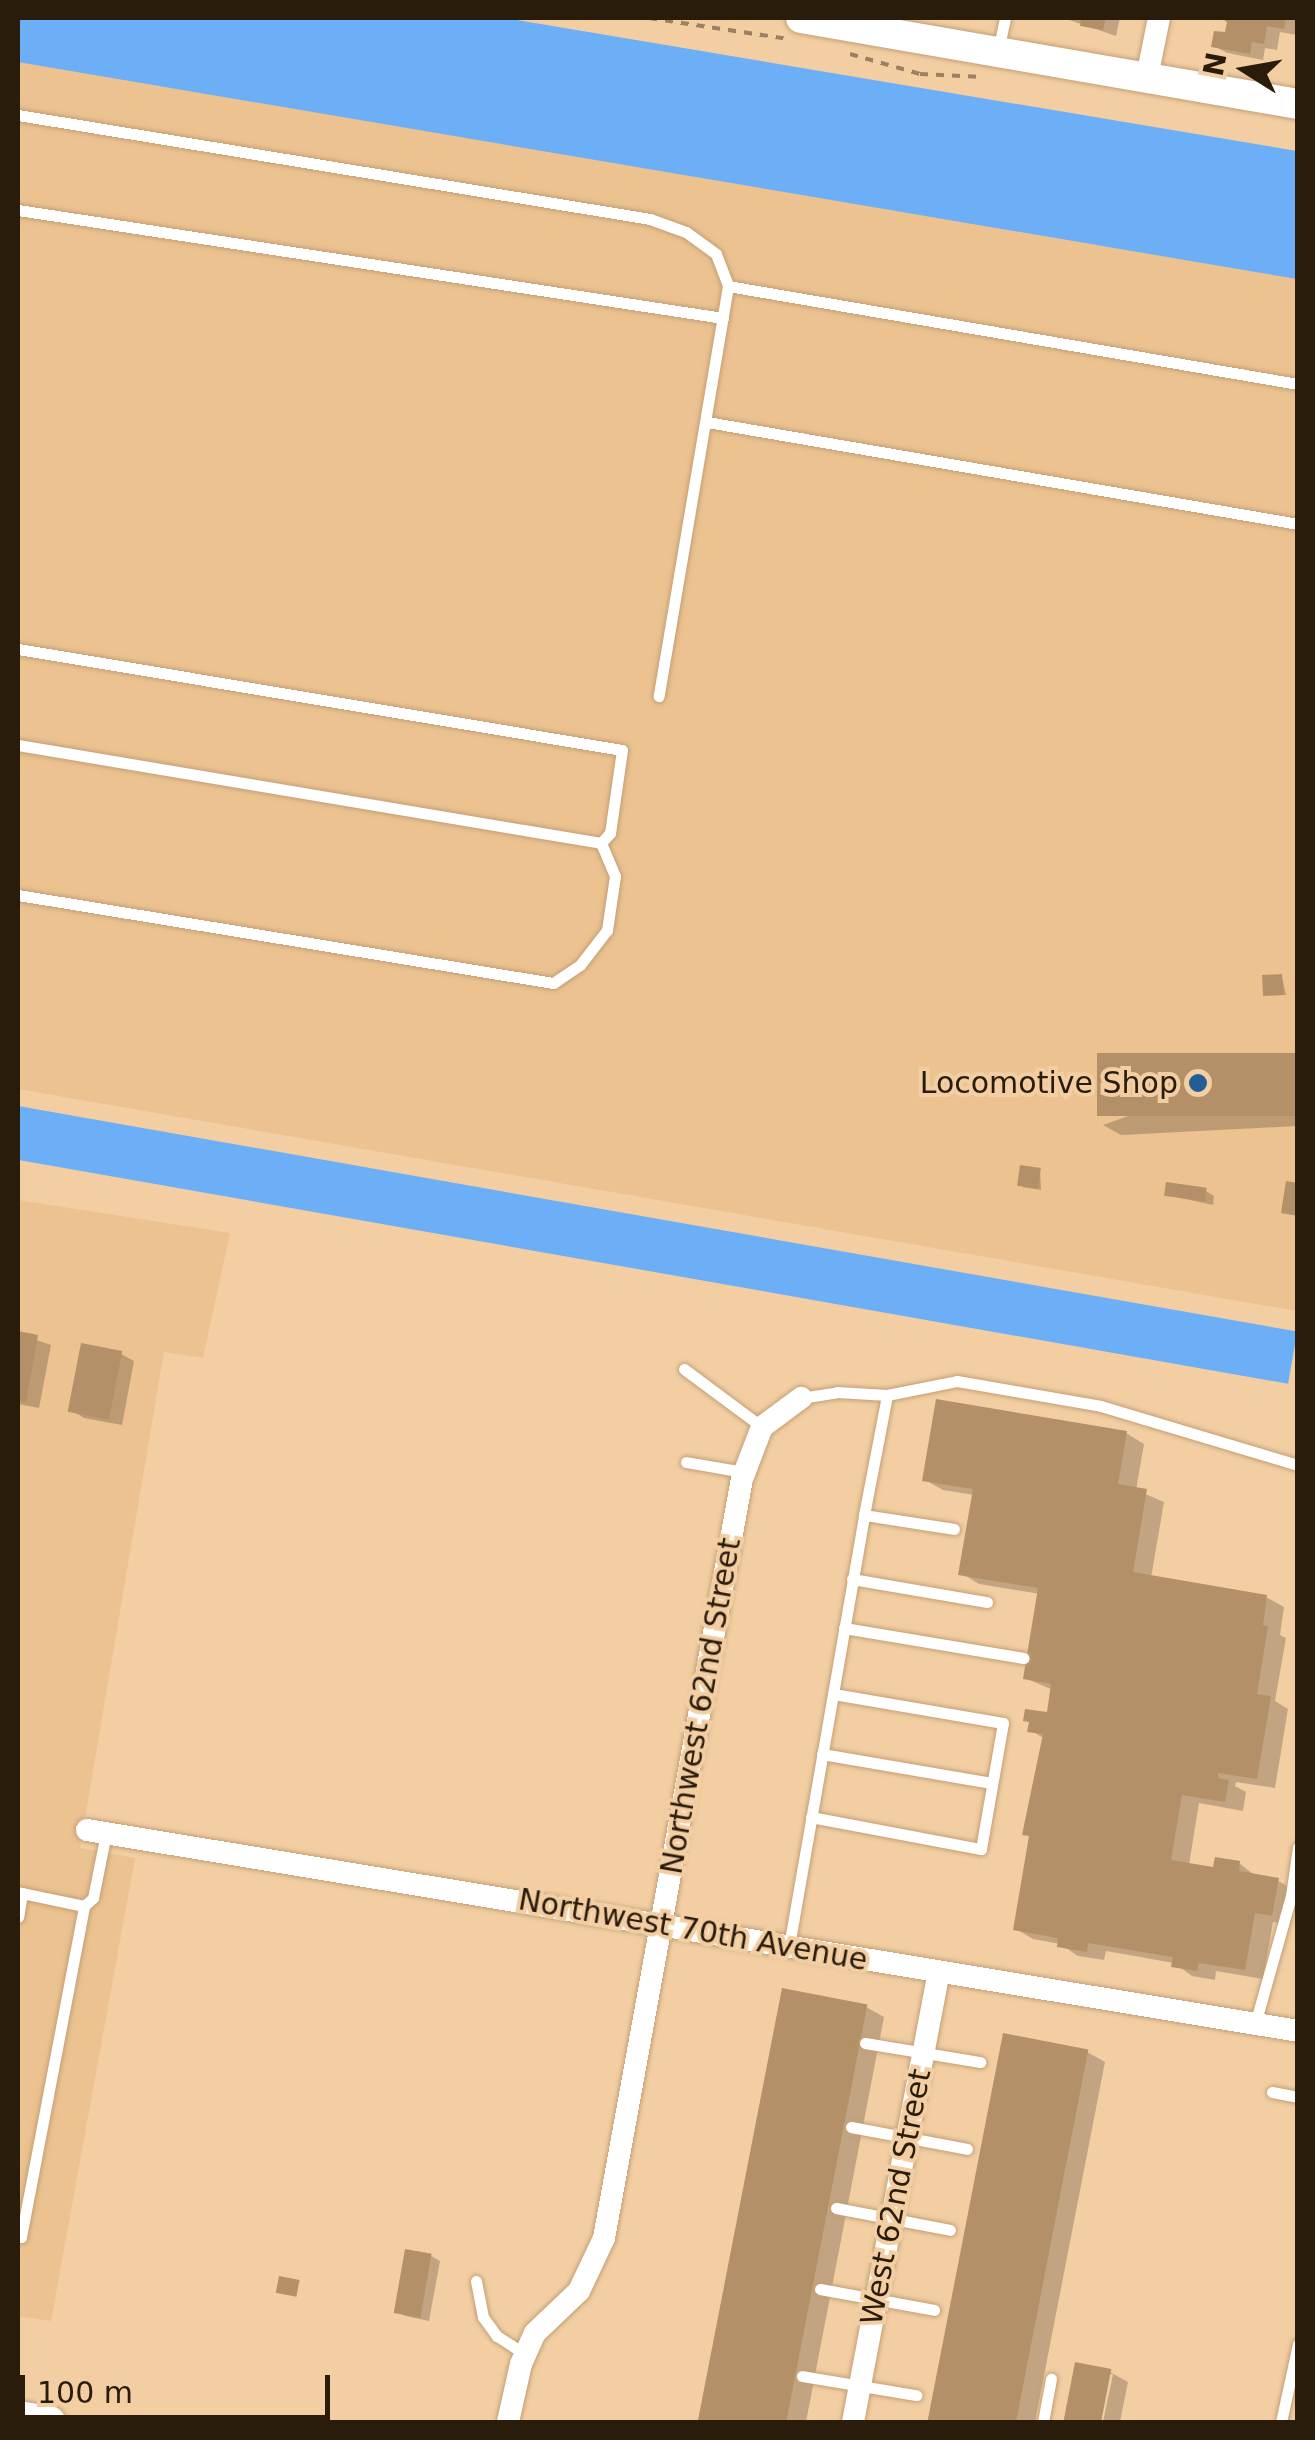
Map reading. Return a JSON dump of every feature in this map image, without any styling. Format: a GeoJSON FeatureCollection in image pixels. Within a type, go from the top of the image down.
{"type":"FeatureCollection","features":[{"type":"Feature","properties":{"kind":"main road"},"geometry":{"type":"LineString","coordinates":[[18,2417],[50,2422]]}},
{"type":"Feature","properties":{"kind":"street"},"geometry":{"type":"LineString","coordinates":[[801,18],[848,21],[1298,104]]}},
{"type":"Feature","properties":{"kind":"street"},"geometry":{"type":"LineString","coordinates":[[1148,78],[1160,18]]}},
{"type":"Feature","properties":{"kind":"street","name":"Northwest 62nd Street"},"geometry":{"type":"LineString","coordinates":[[508,2422],[525,2354],[535,2333],[588,2278],[604,2238],[744,1472],[762,1428],[800,1398]]}},
{"type":"Feature","properties":{"kind":"street","name":"Northwest 70th Avenue"},"geometry":{"type":"LineString","coordinates":[[97,1831],[1298,2032]]}},
{"type":"Feature","properties":{"kind":"street","name":"West 62nd Street"},"geometry":{"type":"LineString","coordinates":[[853,2422],[939,1972]]}},
{"type":"Feature","properties":{"kind":"lane"},"geometry":{"type":"LineString","coordinates":[[998,51],[1005,18]]}},
{"type":"Feature","properties":{"kind":"lane"},"geometry":{"type":"LineString","coordinates":[[18,115],[650,219],[686,232],[716,254],[728,286],[659,696]]}},
{"type":"Feature","properties":{"kind":"lane"},"geometry":{"type":"LineString","coordinates":[[18,210],[723,318]]}},
{"type":"Feature","properties":{"kind":"lane"},"geometry":{"type":"LineString","coordinates":[[728,286],[1298,384]]}},
{"type":"Feature","properties":{"kind":"lane"},"geometry":{"type":"LineString","coordinates":[[707,422],[1298,524]]}},
{"type":"Feature","properties":{"kind":"lane"},"geometry":{"type":"LineString","coordinates":[[18,649],[622,750],[610,833],[602,843]]}},
{"type":"Feature","properties":{"kind":"lane"},"geometry":{"type":"LineString","coordinates":[[18,745],[602,843]]}},
{"type":"Feature","properties":{"kind":"lane"},"geometry":{"type":"LineString","coordinates":[[18,896],[553,983],[580,965],[607,930],[615,876],[602,843]]}},
{"type":"Feature","properties":{"kind":"lane"},"geometry":{"type":"LineString","coordinates":[[684,1369],[762,1428]]}},
{"type":"Feature","properties":{"kind":"lane"},"geometry":{"type":"LineString","coordinates":[[800,1398],[837,1392],[887,1395],[957,1381],[1101,1406],[1298,1465]]}},
{"type":"Feature","properties":{"kind":"lane"},"geometry":{"type":"LineString","coordinates":[[789,1946],[887,1395]]}},
{"type":"Feature","properties":{"kind":"lane"},"geometry":{"type":"LineString","coordinates":[[686,1462],[744,1472]]}},
{"type":"Feature","properties":{"kind":"lane"},"geometry":{"type":"LineString","coordinates":[[864,1515],[954,1529]]}},
{"type":"Feature","properties":{"kind":"lane"},"geometry":{"type":"LineString","coordinates":[[852,1580],[987,1602]]}},
{"type":"Feature","properties":{"kind":"lane"},"geometry":{"type":"LineString","coordinates":[[844,1628],[1024,1658]]}},
{"type":"Feature","properties":{"kind":"lane"},"geometry":{"type":"LineString","coordinates":[[810,1818],[981,1849],[1003,1722],[833,1694]]}},
{"type":"Feature","properties":{"kind":"lane"},"geometry":{"type":"LineString","coordinates":[[822,1754],[992,1783]]}},
{"type":"Feature","properties":{"kind":"lane"},"geometry":{"type":"LineString","coordinates":[[18,2237],[22,2237],[84,1906],[93,1898],[97,1831]]}},
{"type":"Feature","properties":{"kind":"lane"},"geometry":{"type":"LineString","coordinates":[[1255,2024],[1291,1896],[1298,1847]]}},
{"type":"Feature","properties":{"kind":"lane"},"geometry":{"type":"LineString","coordinates":[[18,1917],[20,1892],[84,1906]]}},
{"type":"Feature","properties":{"kind":"lane"},"geometry":{"type":"LineString","coordinates":[[865,2042],[980,2062]]}},
{"type":"Feature","properties":{"kind":"lane"},"geometry":{"type":"LineString","coordinates":[[1272,2092],[1298,2097]]}},
{"type":"Feature","properties":{"kind":"lane"},"geometry":{"type":"LineString","coordinates":[[851,2127],[968,2149]]}},
{"type":"Feature","properties":{"kind":"lane"},"geometry":{"type":"LineString","coordinates":[[836,2208],[950,2230]]}},
{"type":"Feature","properties":{"kind":"lane"},"geometry":{"type":"LineString","coordinates":[[476,2281],[479,2306],[489,2326],[525,2354]]}},
{"type":"Feature","properties":{"kind":"lane"},"geometry":{"type":"LineString","coordinates":[[820,2289],[934,2310]]}},
{"type":"Feature","properties":{"kind":"lane"},"geometry":{"type":"LineString","coordinates":[[1281,2422],[1298,2344]]}},
{"type":"Feature","properties":{"kind":"lane"},"geometry":{"type":"LineString","coordinates":[[802,2376],[916,2396]]}},
{"type":"Feature","properties":{"kind":"lane"},"geometry":{"type":"LineString","coordinates":[[1043,2422],[1052,2379]]}},
{"type":"Feature","properties":{"kind":"shaded area"},"geometry":{"type":"Polygon","coordinates":[[[18,54],[1297,247],[1297,1311],[18,1089],[18,54]]]}},
{"type":"Feature","properties":{"kind":"shaded area"},"geometry":{"type":"Polygon","coordinates":[[[18,1200],[230,1233],[203,1358],[164,1352],[80,1848],[135,1858],[51,2321],[18,2316],[18,1200]]]}},
{"type":"Feature","properties":{"kind":"water"},"geometry":{"type":"Polygon","coordinates":[[[18,18],[505,18],[1297,151],[1297,279],[18,62],[18,18]]]}},
{"type":"Feature","properties":{"kind":"water"},"geometry":{"type":"Polygon","coordinates":[[[18,1106],[1297,1332],[1288,1384],[18,1160],[18,1106]]]}},
{"type":"Feature","properties":{"kind":"building"},"geometry":{"type":"Polygon","coordinates":[[[1081,18],[1106,18],[1103,30],[1080,26],[1081,18]]]}},
{"type":"Feature","properties":{"kind":"building"},"geometry":{"type":"Polygon","coordinates":[[[1221,18],[1286,18],[1284,29],[1267,26],[1264,44],[1252,42],[1250,54],[1211,47],[1214,31],[1225,32],[1227,22],[1221,18]]]}},
{"type":"Feature","properties":{"kind":"building"},"geometry":{"type":"Polygon","coordinates":[[[1282,974],[1283,995],[1263,996],[1262,975],[1282,974]]]}},
{"type":"Feature","properties":{"kind":"building","name":"Locomotive Shop"},"geometry":{"type":"Polygon","coordinates":[[[1097,1053],[1298,1053],[1298,1116],[1097,1116],[1097,1053]]]}},
{"type":"Feature","properties":{"kind":"building"},"geometry":{"type":"Polygon","coordinates":[[[1020,1165],[1041,1168],[1038,1189],[1017,1186],[1020,1165]]]}},
{"type":"Feature","properties":{"kind":"building"},"geometry":{"type":"Polygon","coordinates":[[[1286,1181],[1298,1183],[1298,1216],[1281,1213],[1286,1181]]]}},
{"type":"Feature","properties":{"kind":"building"},"geometry":{"type":"Polygon","coordinates":[[[1166,1182],[1207,1188],[1205,1202],[1164,1196],[1166,1182]]]}},
{"type":"Feature","properties":{"kind":"building"},"geometry":{"type":"Polygon","coordinates":[[[18,1331],[38,1335],[26,1402],[18,1401],[18,1331]]]}},
{"type":"Feature","properties":{"kind":"building"},"geometry":{"type":"Polygon","coordinates":[[[81,1343],[122,1351],[109,1420],[68,1412],[81,1343]]]}},
{"type":"Feature","properties":{"kind":"building"},"geometry":{"type":"Polygon","coordinates":[[[936,1399],[1127,1431],[1118,1484],[1147,1489],[1133,1572],[1267,1595],[1263,1625],[1268,1626],[1257,1694],[1271,1696],[1257,1779],[1218,1773],[1218,1778],[1229,1780],[1225,1802],[1182,1795],[1171,1860],[1213,1867],[1215,1857],[1240,1861],[1239,1871],[1279,1878],[1272,1916],[1255,1913],[1245,1970],[1199,1963],[1197,1971],[1171,1967],[1173,1957],[1088,1943],[1087,1952],[1057,1947],[1058,1938],[1013,1930],[1029,1836],[1022,1835],[1043,1734],[1027,1732],[1029,1722],[1023,1721],[1025,1709],[1047,1712],[1051,1684],[1023,1679],[1038,1588],[958,1575],[973,1489],[922,1481],[936,1399]]]}},
{"type":"Feature","properties":{"kind":"building"},"geometry":{"type":"Polygon","coordinates":[[[782,1988],[867,2005],[786,2422],[698,2422],[782,1988]]]}},
{"type":"Feature","properties":{"kind":"building"},"geometry":{"type":"Polygon","coordinates":[[[1003,2033],[1088,2050],[1016,2422],[927,2422],[1003,2033]]]}},
{"type":"Feature","properties":{"kind":"building"},"geometry":{"type":"Polygon","coordinates":[[[405,2249],[432,2254],[420,2318],[394,2313],[405,2249]]]}},
{"type":"Feature","properties":{"kind":"building"},"geometry":{"type":"Polygon","coordinates":[[[279,2276],[300,2280],[296,2297],[276,2293],[279,2276]]]}},
{"type":"Feature","properties":{"kind":"building"},"geometry":{"type":"Polygon","coordinates":[[[1075,2362],[1111,2369],[1101,2422],[1063,2422],[1075,2362]]]}},
{"type":"Feature","properties":{"kind":"place","name":"Locomotive Shop"},"geometry":{"type":"Point","coordinates":[1198,1083]}}]}
